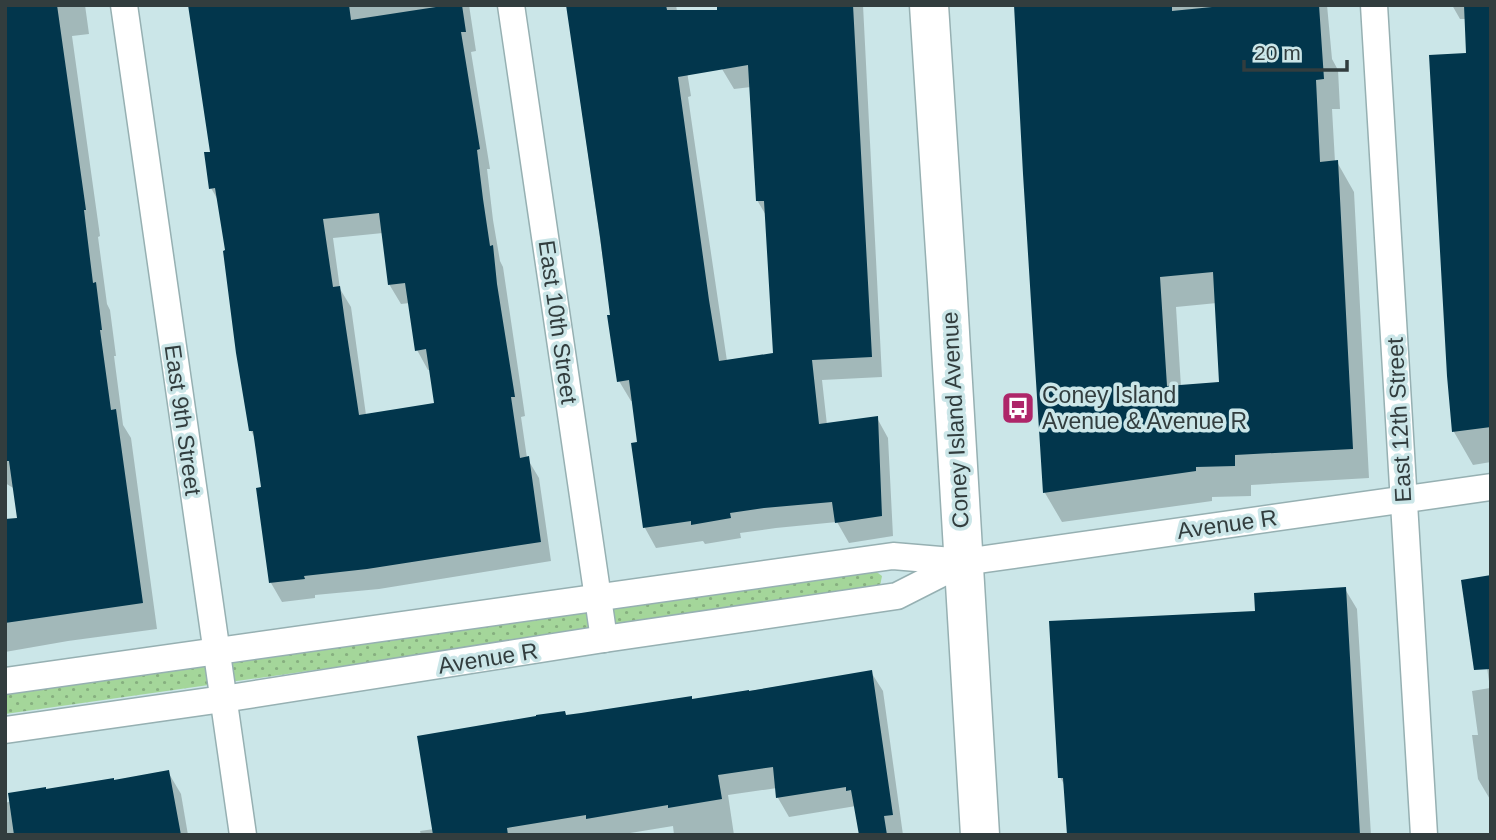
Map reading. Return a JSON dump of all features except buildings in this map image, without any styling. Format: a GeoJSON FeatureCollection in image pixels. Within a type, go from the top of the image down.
{"type":"FeatureCollection","features":[{"type":"Feature","properties":{"kind":"main road","name":"Coney Island Avenue"},"geometry":{"type":"LineString","coordinates":[[929,5],[980,835]]}},
{"type":"Feature","properties":{"kind":"street","name":"East 9th Street"},"geometry":{"type":"LineString","coordinates":[[124,5],[243,835]]}},
{"type":"Feature","properties":{"kind":"street","name":"East 10th Street"},"geometry":{"type":"LineString","coordinates":[[511,5],[604,639]]}},
{"type":"Feature","properties":{"kind":"street","name":"East 12th Street"},"geometry":{"type":"LineString","coordinates":[[1374,5],[1424,835]]}},
{"type":"Feature","properties":{"kind":"street","name":"Avenue R"},"geometry":{"type":"LineString","coordinates":[[5,681],[893,555],[964,562],[1491,487]]}},
{"type":"Feature","properties":{"kind":"street","name":"Avenue R"},"geometry":{"type":"LineString","coordinates":[[5,730],[897,596],[964,562]]}},
{"type":"Feature","properties":{"kind":"green space"},"geometry":{"type":"Polygon","coordinates":[[[870,567],[882,576],[880,586],[871,591],[5,714],[5,692],[870,567]]]}},
{"type":"Feature","properties":{"kind":"place","name":"Coney Island Avenue & Avenue R"},"geometry":{"type":"Point","coordinates":[1018,408]}}]}
